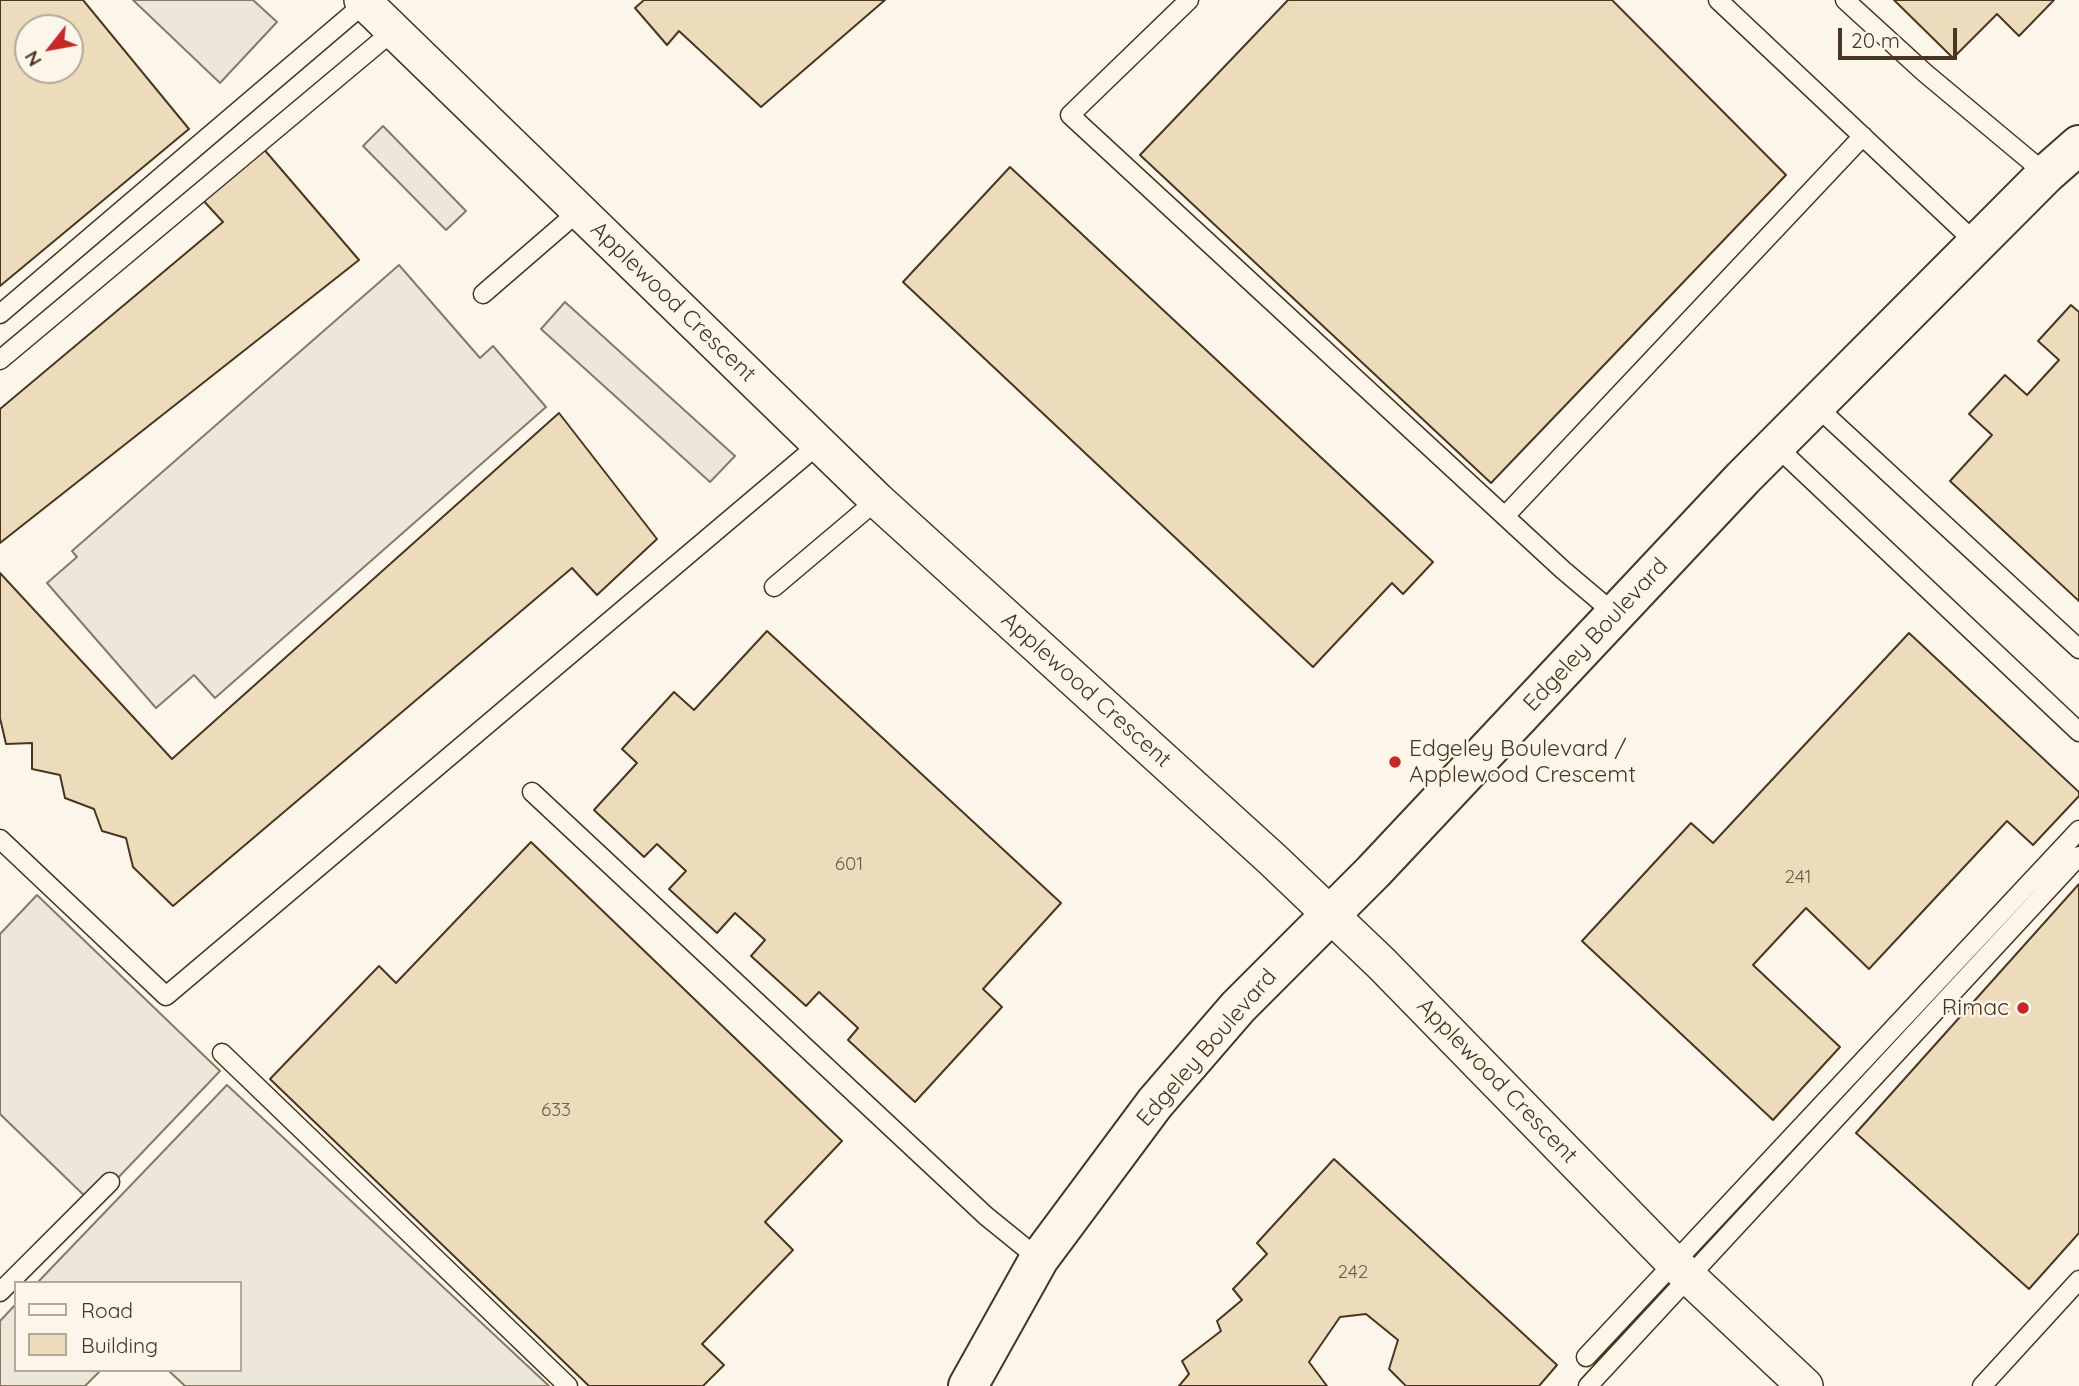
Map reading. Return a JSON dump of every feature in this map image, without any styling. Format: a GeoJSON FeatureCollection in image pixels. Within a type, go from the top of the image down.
{"type":"FeatureCollection","features":[{"type":"Feature","properties":{"kind":"street","name":"Applewood Crescent"},"geometry":{"type":"LineString","coordinates":[[363,2],[877,500],[1272,859],[1382,964],[1682,1270],[1805,1386]]}},
{"type":"Feature","properties":{"kind":"street","name":"Edgeley Boulevard"},"geometry":{"type":"LineString","coordinates":[[968,1386],[1039,1259],[1155,1103],[1238,1007],[1330,915],[1776,446],[1977,244],[2067,161]]}},
{"type":"Feature","properties":{"kind":"lane"},"geometry":{"type":"LineString","coordinates":[[1189,0],[1070,115],[1563,570],[1615,614]]}},
{"type":"Feature","properties":{"kind":"lane"},"geometry":{"type":"LineString","coordinates":[[1718,0],[1977,244]]}},
{"type":"Feature","properties":{"kind":"lane"},"geometry":{"type":"LineString","coordinates":[[1845,0],[1925,73],[2067,161]]}},
{"type":"Feature","properties":{"kind":"lane"},"geometry":{"type":"LineString","coordinates":[[0,314],[363,2]]}},
{"type":"Feature","properties":{"kind":"lane"},"geometry":{"type":"LineString","coordinates":[[0,360],[393,31]]}},
{"type":"Feature","properties":{"kind":"lane"},"geometry":{"type":"LineString","coordinates":[[1505,516],[1863,136]]}},
{"type":"Feature","properties":{"kind":"lane"},"geometry":{"type":"LineString","coordinates":[[483,294],[579,211]]}},
{"type":"Feature","properties":{"kind":"lane"},"geometry":{"type":"LineString","coordinates":[[1816,406],[2079,649]]}},
{"type":"Feature","properties":{"kind":"lane"},"geometry":{"type":"LineString","coordinates":[[0,839],[166,996],[819,444]]}},
{"type":"Feature","properties":{"kind":"lane"},"geometry":{"type":"LineString","coordinates":[[1776,446],[2079,732]]}},
{"type":"Feature","properties":{"kind":"lane"},"geometry":{"type":"LineString","coordinates":[[774,587],[877,500]]}},
{"type":"Feature","properties":{"kind":"lane"},"geometry":{"type":"LineString","coordinates":[[532,792],[986,1216],[1039,1259]]}},
{"type":"Feature","properties":{"kind":"lane"},"geometry":{"type":"LineString","coordinates":[[1588,1386],[1772,1157],[2079,830]]}},
{"type":"Feature","properties":{"kind":"lane"},"geometry":{"type":"LineString","coordinates":[[1586,1357],[1682,1270],[2079,856]]}},
{"type":"Feature","properties":{"kind":"lane"},"geometry":{"type":"LineString","coordinates":[[222,1053],[568,1386]]}},
{"type":"Feature","properties":{"kind":"lane"},"geometry":{"type":"LineString","coordinates":[[0,1292],[110,1182]]}},
{"type":"Feature","properties":{"kind":"lane"},"geometry":{"type":"LineString","coordinates":[[1982,1386],[2079,1280]]}},
{"type":"Feature","properties":{"kind":"shaded area"},"geometry":{"type":"Polygon","coordinates":[[[133,0],[253,0],[277,22],[220,83],[133,0]]]}},
{"type":"Feature","properties":{"kind":"shaded area"},"geometry":{"type":"Polygon","coordinates":[[[383,126],[466,211],[446,230],[363,146],[383,126]]]}},
{"type":"Feature","properties":{"kind":"shaded area"},"geometry":{"type":"Polygon","coordinates":[[[399,265],[480,358],[493,346],[546,407],[215,698],[194,675],[156,708],[47,583],[77,557],[72,551],[399,265]]]}},
{"type":"Feature","properties":{"kind":"shaded area"},"geometry":{"type":"Polygon","coordinates":[[[565,302],[735,456],[710,482],[541,329],[565,302]]]}},
{"type":"Feature","properties":{"kind":"shaded area"},"geometry":{"type":"Polygon","coordinates":[[[37,895],[220,1071],[93,1204],[0,1114],[0,934],[37,895]]]}},
{"type":"Feature","properties":{"kind":"shaded area"},"geometry":{"type":"Polygon","coordinates":[[[227,1085],[549,1386],[185,1386],[170,1372],[242,1372],[242,1281],[39,1281],[227,1085]]]}},
{"type":"Feature","properties":{"kind":"shaded area"},"geometry":{"type":"Polygon","coordinates":[[[14,1306],[14,1372],[99,1372],[85,1386],[0,1386],[0,1321],[14,1306]]]}},
{"type":"Feature","properties":{"kind":"building"},"geometry":{"type":"Polygon","coordinates":[[[0,0],[83,0],[189,129],[0,286],[0,0]]]}},
{"type":"Feature","properties":{"kind":"building"},"geometry":{"type":"Polygon","coordinates":[[[644,0],[885,0],[761,107],[679,31],[667,45],[635,8],[644,0]]]}},
{"type":"Feature","properties":{"kind":"building"},"geometry":{"type":"Polygon","coordinates":[[[1288,0],[1612,0],[1786,175],[1491,483],[1140,155],[1288,0]]]}},
{"type":"Feature","properties":{"kind":"building"},"geometry":{"type":"Polygon","coordinates":[[[1894,0],[2054,0],[2019,36],[1997,14],[1953,58],[1894,0]]]}},
{"type":"Feature","properties":{"kind":"building"},"geometry":{"type":"Polygon","coordinates":[[[262,147],[359,260],[0,543],[0,409],[223,222],[201,198],[262,147]]]}},
{"type":"Feature","properties":{"kind":"building"},"geometry":{"type":"Polygon","coordinates":[[[1010,167],[1433,562],[1403,594],[1392,583],[1313,667],[903,282],[1010,167]]]}},
{"type":"Feature","properties":{"kind":"building"},"geometry":{"type":"Polygon","coordinates":[[[2071,305],[2079,312],[2079,601],[1950,481],[1992,435],[1969,414],[2005,375],[2027,395],[2059,360],[2038,341],[2071,305]]]}},
{"type":"Feature","properties":{"kind":"building"},"geometry":{"type":"Polygon","coordinates":[[[559,413],[657,539],[597,595],[572,568],[173,906],[133,867],[126,838],[102,831],[94,809],[65,798],[60,775],[32,769],[32,743],[6,744],[0,718],[0,573],[172,759],[559,413]]]}},
{"type":"Feature","properties":{"kind":"building"},"geometry":{"type":"Polygon","coordinates":[[[767,631],[1061,903],[983,989],[1002,1007],[915,1102],[848,1040],[858,1028],[819,992],[806,1006],[751,956],[765,940],[735,913],[717,933],[669,889],[686,871],[657,844],[644,857],[594,810],[637,763],[622,749],[674,692],[694,710],[767,631]]]}},
{"type":"Feature","properties":{"kind":"building"},"geometry":{"type":"Polygon","coordinates":[[[1909,633],[2079,792],[2079,796],[2033,845],[2007,821],[1869,969],[1806,908],[1753,965],[1840,1047],[1773,1120],[1582,941],[1691,823],[1713,843],[1909,633]]]}},
{"type":"Feature","properties":{"kind":"building"},"geometry":{"type":"Polygon","coordinates":[[[531,842],[842,1141],[765,1222],[793,1250],[702,1344],[724,1365],[703,1386],[589,1386],[270,1079],[379,966],[396,983],[531,842]]]}},
{"type":"Feature","properties":{"kind":"building","name":"Rimac"},"geometry":{"type":"Polygon","coordinates":[[[2079,884],[2079,1233],[2029,1289],[1856,1133],[2079,884]]]}},
{"type":"Feature","properties":{"kind":"building"},"geometry":{"type":"Polygon","coordinates":[[[1334,1159],[1557,1365],[1539,1386],[1406,1386],[1389,1369],[1398,1340],[1366,1314],[1340,1317],[1309,1362],[1327,1386],[1179,1386],[1189,1374],[1182,1361],[1221,1331],[1217,1321],[1242,1300],[1233,1289],[1267,1254],[1257,1243],[1334,1159]]]}},
{"type":"Feature","properties":{"kind":"place","name":"Edgeley Boulevard / Applewood Crescemt"},"geometry":{"type":"Point","coordinates":[1395,762]}},
{"type":"Feature","properties":{"kind":"place","name":"Rimac"},"geometry":{"type":"Point","coordinates":[2023,1008]}}]}
